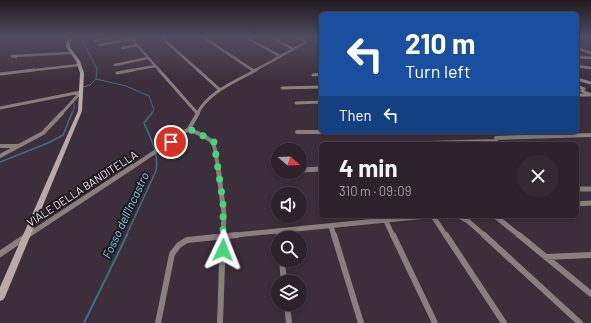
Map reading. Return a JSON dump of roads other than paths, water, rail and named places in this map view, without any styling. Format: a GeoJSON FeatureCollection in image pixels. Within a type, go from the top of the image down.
{"type":"FeatureCollection","features":[{"type":"Feature","properties":{"kind":"main road"},"geometry":{"type":"LineString","coordinates":[[0,297],[78,115],[82,74],[76,58],[71,53]]}},
{"type":"Feature","properties":{"kind":"street"},"geometry":{"type":"LineString","coordinates":[[143,52],[197,113]]}},
{"type":"Feature","properties":{"kind":"street"},"geometry":{"type":"LineString","coordinates":[[178,52],[220,90]]}},
{"type":"Feature","properties":{"kind":"street"},"geometry":{"type":"LineString","coordinates":[[226,52],[254,71]]}},
{"type":"Feature","properties":{"kind":"street"},"geometry":{"type":"LineString","coordinates":[[273,52],[280,56]]}},
{"type":"Feature","properties":{"kind":"street"},"geometry":{"type":"LineString","coordinates":[[220,323],[224,236],[223,202],[214,144],[212,140],[189,129],[206,100],[220,90],[287,52]]}},
{"type":"Feature","properties":{"kind":"street"},"geometry":{"type":"LineString","coordinates":[[16,57],[12,56],[71,53]]}},
{"type":"Feature","properties":{"kind":"street"},"geometry":{"type":"LineString","coordinates":[[579,57],[591,58]]}},
{"type":"Feature","properties":{"kind":"street"},"geometry":{"type":"LineString","coordinates":[[115,65],[148,58]]}},
{"type":"Feature","properties":{"kind":"street"},"geometry":{"type":"LineString","coordinates":[[0,74],[79,65]]}},
{"type":"Feature","properties":{"kind":"street"},"geometry":{"type":"LineString","coordinates":[[117,73],[155,66]]}},
{"type":"Feature","properties":{"kind":"street"},"geometry":{"type":"LineString","coordinates":[[579,66],[591,68]]}},
{"type":"Feature","properties":{"kind":"street"},"geometry":{"type":"LineString","coordinates":[[313,75],[319,74]]}},
{"type":"Feature","properties":{"kind":"street"},"geometry":{"type":"LineString","coordinates":[[579,80],[591,83]]}},
{"type":"Feature","properties":{"kind":"street"},"geometry":{"type":"LineString","coordinates":[[282,88],[319,87]]}},
{"type":"Feature","properties":{"kind":"street"},"geometry":{"type":"LineString","coordinates":[[579,87],[584,89],[582,91],[591,95]]}},
{"type":"Feature","properties":{"kind":"street"},"geometry":{"type":"LineString","coordinates":[[1,107],[81,92]]}},
{"type":"Feature","properties":{"kind":"street"},"geometry":{"type":"LineString","coordinates":[[0,156],[43,133],[81,92]]}},
{"type":"Feature","properties":{"kind":"street"},"geometry":{"type":"LineString","coordinates":[[579,95],[591,95]]}},
{"type":"Feature","properties":{"kind":"street"},"geometry":{"type":"LineString","coordinates":[[296,103],[319,102]]}},
{"type":"Feature","properties":{"kind":"street","name":"VIALE DELLA BANDITELLA"},"geometry":{"type":"LineString","coordinates":[[0,254],[189,129]]}},
{"type":"Feature","properties":{"kind":"street"},"geometry":{"type":"LineString","coordinates":[[297,132],[319,132]]}},
{"type":"Feature","properties":{"kind":"street"},"geometry":{"type":"LineString","coordinates":[[462,142],[591,135]]}},
{"type":"Feature","properties":{"kind":"street"},"geometry":{"type":"LineString","coordinates":[[0,146],[18,146]]}},
{"type":"Feature","properties":{"kind":"street"},"geometry":{"type":"LineString","coordinates":[[307,169],[319,168]]}},
{"type":"Feature","properties":{"kind":"street"},"geometry":{"type":"LineString","coordinates":[[579,189],[591,189]]}},
{"type":"Feature","properties":{"kind":"street"},"geometry":{"type":"LineString","coordinates":[[579,204],[591,203]]}},
{"type":"Feature","properties":{"kind":"street"},"geometry":{"type":"LineString","coordinates":[[278,231],[411,218]]}},
{"type":"Feature","properties":{"kind":"street"},"geometry":{"type":"LineString","coordinates":[[434,218],[504,323]]}},
{"type":"Feature","properties":{"kind":"street"},"geometry":{"type":"LineString","coordinates":[[463,218],[468,221],[580,323]]}},
{"type":"Feature","properties":{"kind":"street"},"geometry":{"type":"LineString","coordinates":[[497,218],[591,294]]}},
{"type":"Feature","properties":{"kind":"street"},"geometry":{"type":"LineString","coordinates":[[386,221],[435,323]]}},
{"type":"Feature","properties":{"kind":"street"},"geometry":{"type":"LineString","coordinates":[[331,226],[361,323]]}},
{"type":"Feature","properties":{"kind":"street"},"geometry":{"type":"LineString","coordinates":[[158,323],[172,256],[180,243],[189,239],[271,232]]}},
{"type":"Feature","properties":{"kind":"street"},"geometry":{"type":"LineString","coordinates":[[546,257],[591,255]]}},
{"type":"Feature","properties":{"kind":"street"},"geometry":{"type":"LineString","coordinates":[[288,311],[289,323]]}},
{"type":"Feature","properties":{"kind":"waterway","name":"Fosso dell'Incastro"},"geometry":{"type":"LineString","coordinates":[[88,52],[97,69],[96,79]]}},
{"type":"Feature","properties":{"kind":"waterway"},"geometry":{"type":"LineString","coordinates":[[83,87],[90,85],[96,79]]}},
{"type":"Feature","properties":{"kind":"waterway","name":"Fosso dell'Incastro"},"geometry":{"type":"LineString","coordinates":[[96,79],[126,86],[149,96],[154,110],[151,114]]}},
{"type":"Feature","properties":{"kind":"waterway"},"geometry":{"type":"LineString","coordinates":[[72,114],[74,109],[74,101]]}},
{"type":"Feature","properties":{"kind":"waterway"},"geometry":{"type":"LineString","coordinates":[[0,162],[48,143],[63,135],[72,113]]}},
{"type":"Feature","properties":{"kind":"waterway","name":"Fosso dell'Incastro"},"geometry":{"type":"LineString","coordinates":[[126,236],[156,171],[157,164],[155,152],[152,140],[144,123],[152,113]]}},
{"type":"Feature","properties":{"kind":"waterway","name":"Fosso dell'Incastro"},"geometry":{"type":"LineString","coordinates":[[84,323],[127,235]]}}]}
